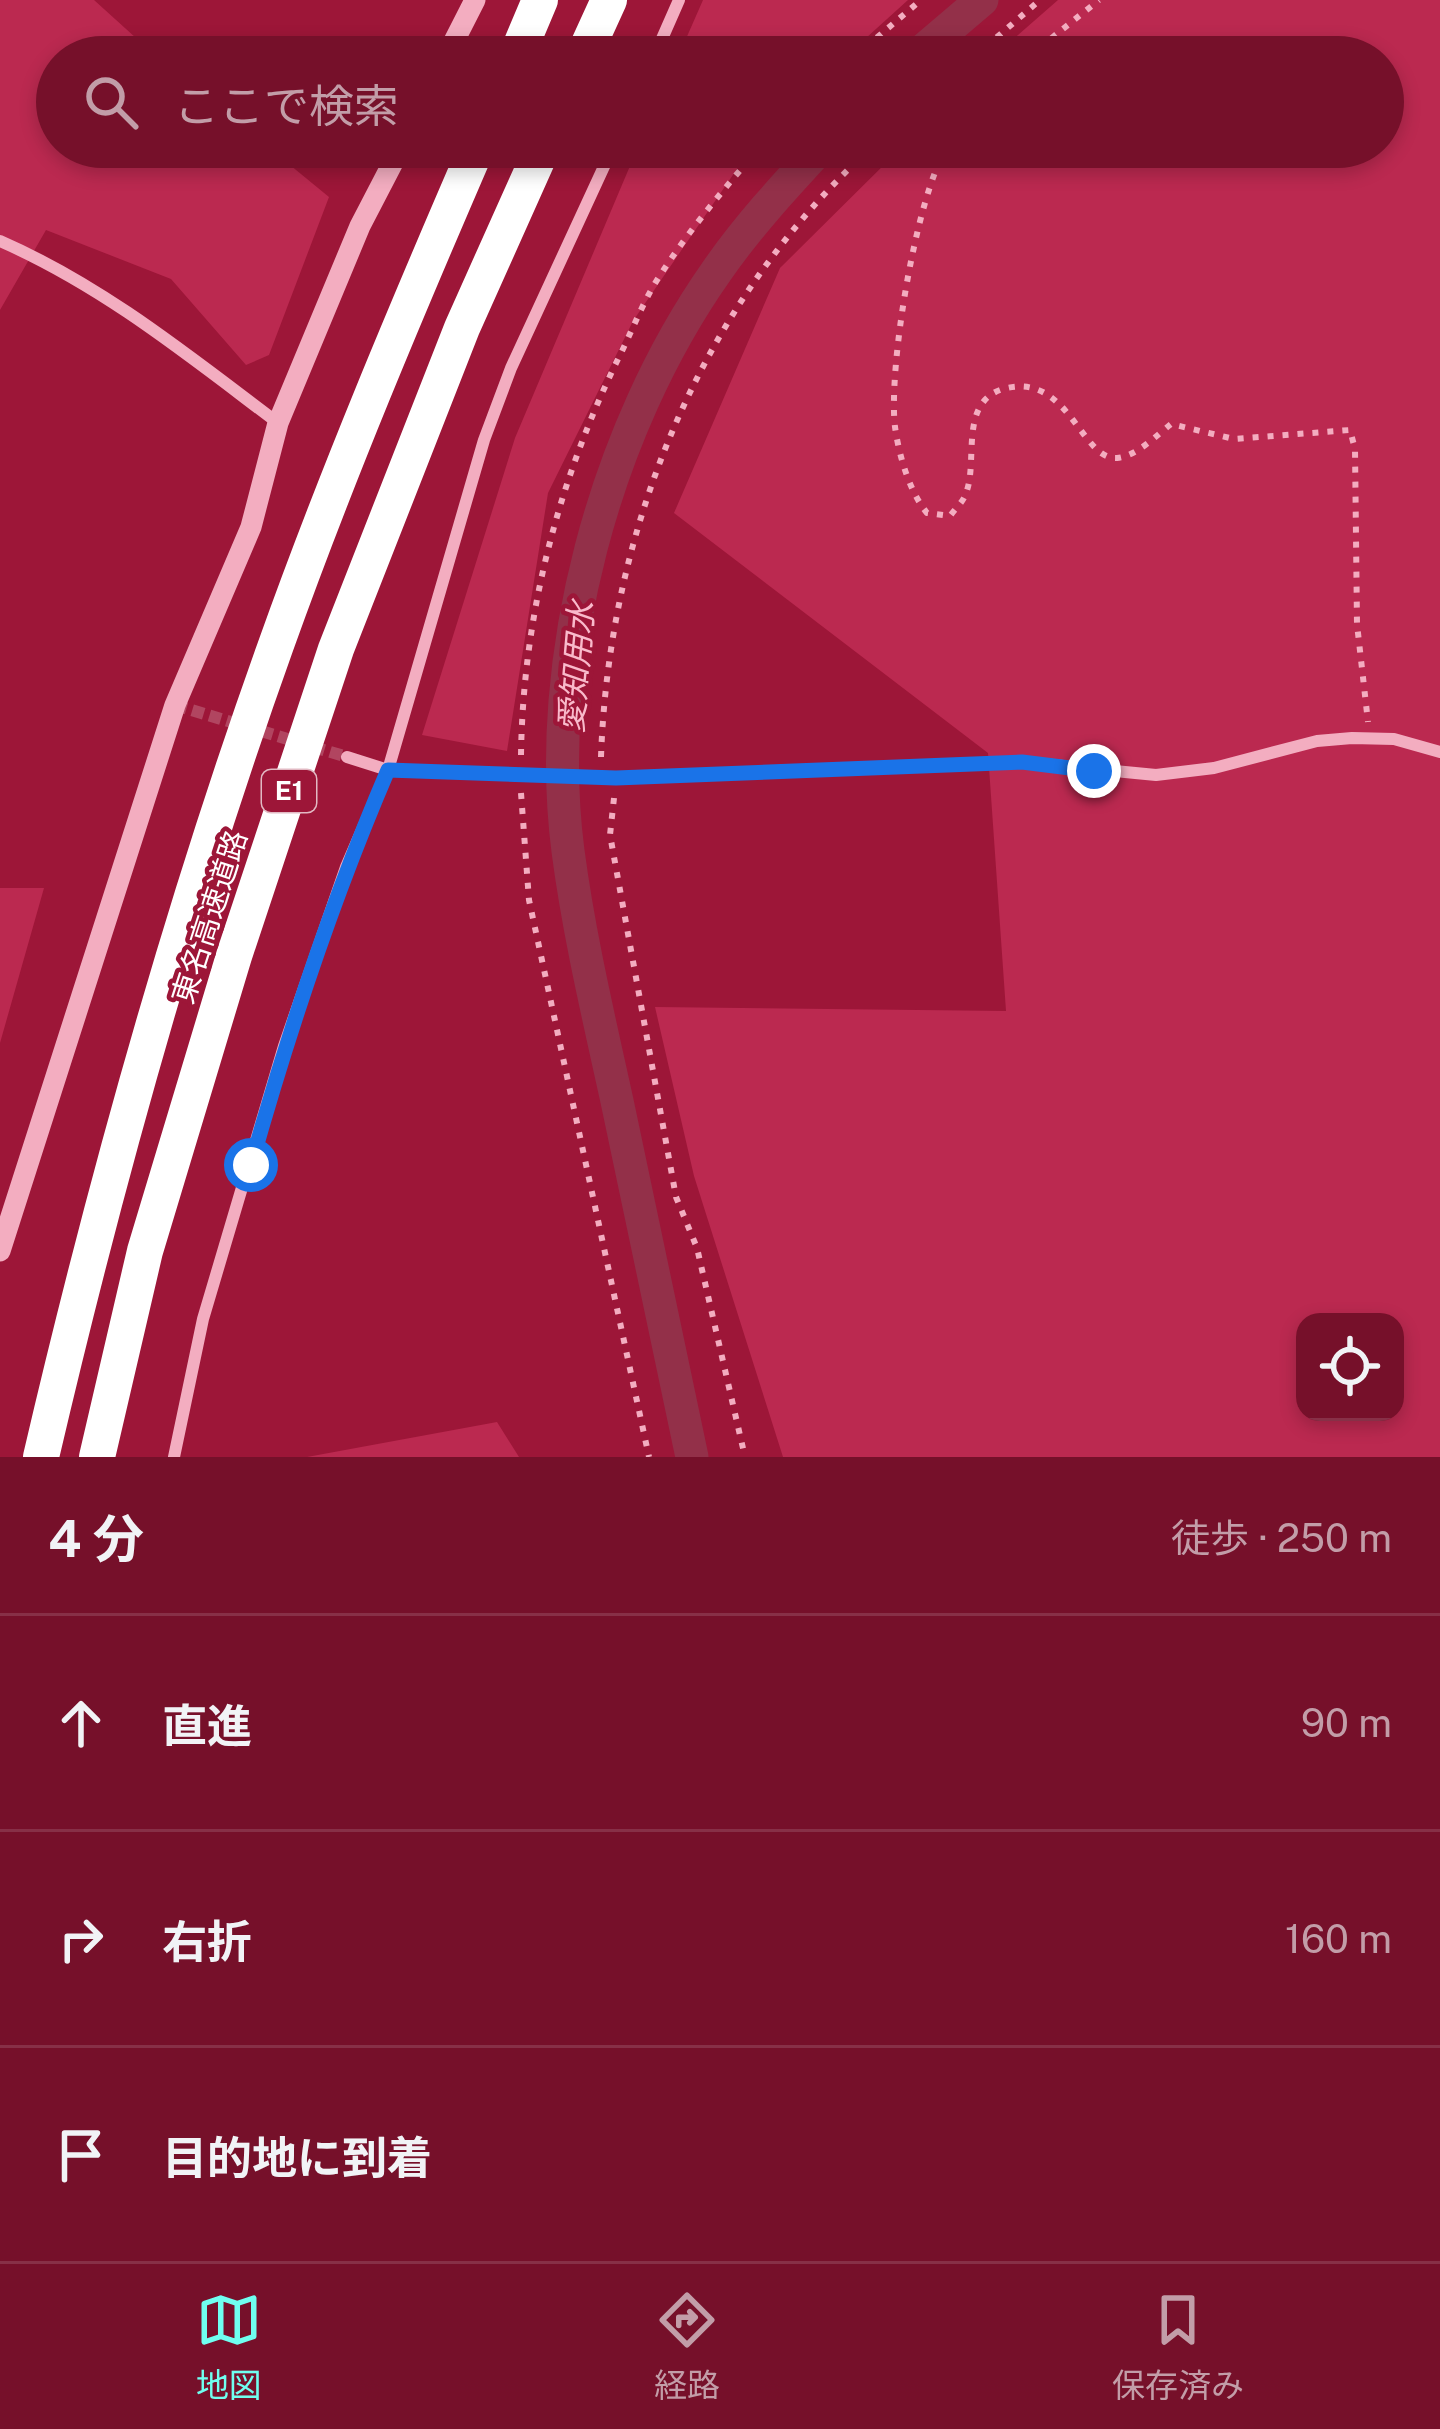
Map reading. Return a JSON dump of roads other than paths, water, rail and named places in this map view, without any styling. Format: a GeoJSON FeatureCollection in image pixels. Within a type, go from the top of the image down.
{"type":"FeatureCollection","features":[{"type":"Feature","properties":{"kind":"highway"},"geometry":{"type":"LineString","coordinates":[[525,36],[540,0]]}},
{"type":"Feature","properties":{"kind":"highway"},"geometry":{"type":"LineString","coordinates":[[593,36],[609,0]]}},
{"type":"Feature","properties":{"kind":"highway","name":"東名高速道路"},"geometry":{"type":"LineString","coordinates":[[41,1457],[86,1264],[176,950],[276,644],[413,294],[468,168]]}},
{"type":"Feature","properties":{"kind":"highway","name":"東名高速道路"},"geometry":{"type":"LineString","coordinates":[[97,1457],[152,1228],[234,956],[336,650],[463,328],[534,168]]}},
{"type":"Feature","properties":{"kind":"street"},"geometry":{"type":"LineString","coordinates":[[457,36],[475,0]]}},
{"type":"Feature","properties":{"kind":"street"},"geometry":{"type":"LineString","coordinates":[[663,36],[679,0]]}},
{"type":"Feature","properties":{"kind":"street"},"geometry":{"type":"LineString","coordinates":[[0,1251],[175,705],[251,527],[278,423],[390,168]]}},
{"type":"Feature","properties":{"kind":"street"},"geometry":{"type":"LineString","coordinates":[[174,1457],[203,1319],[284,1046],[346,866],[388,770],[484,440],[511,368],[603,168]]}},
{"type":"Feature","properties":{"kind":"street"},"geometry":{"type":"LineString","coordinates":[[0,241],[54,264],[132,314],[278,423]]}},
{"type":"Feature","properties":{"kind":"street"},"geometry":{"type":"LineString","coordinates":[[347,757],[388,770],[616,778],[1022,762],[1156,775],[1214,768],[1317,740],[1394,739],[1440,752]]}},
{"type":"Feature","properties":{"kind":"waterway","name":"愛知用水"},"geometry":{"type":"LineString","coordinates":[[940,36],[982,0]]}},
{"type":"Feature","properties":{"kind":"waterway","name":"愛知用水"},"geometry":{"type":"LineString","coordinates":[[692,1457],[578,914],[563,777],[565,701],[591,548],[643,402],[677,334],[716,272],[802,168]]}},
{"type":"Feature","properties":{"kind":"tunnel"},"geometry":{"type":"LineString","coordinates":[[175,705],[347,757]]}}]}
